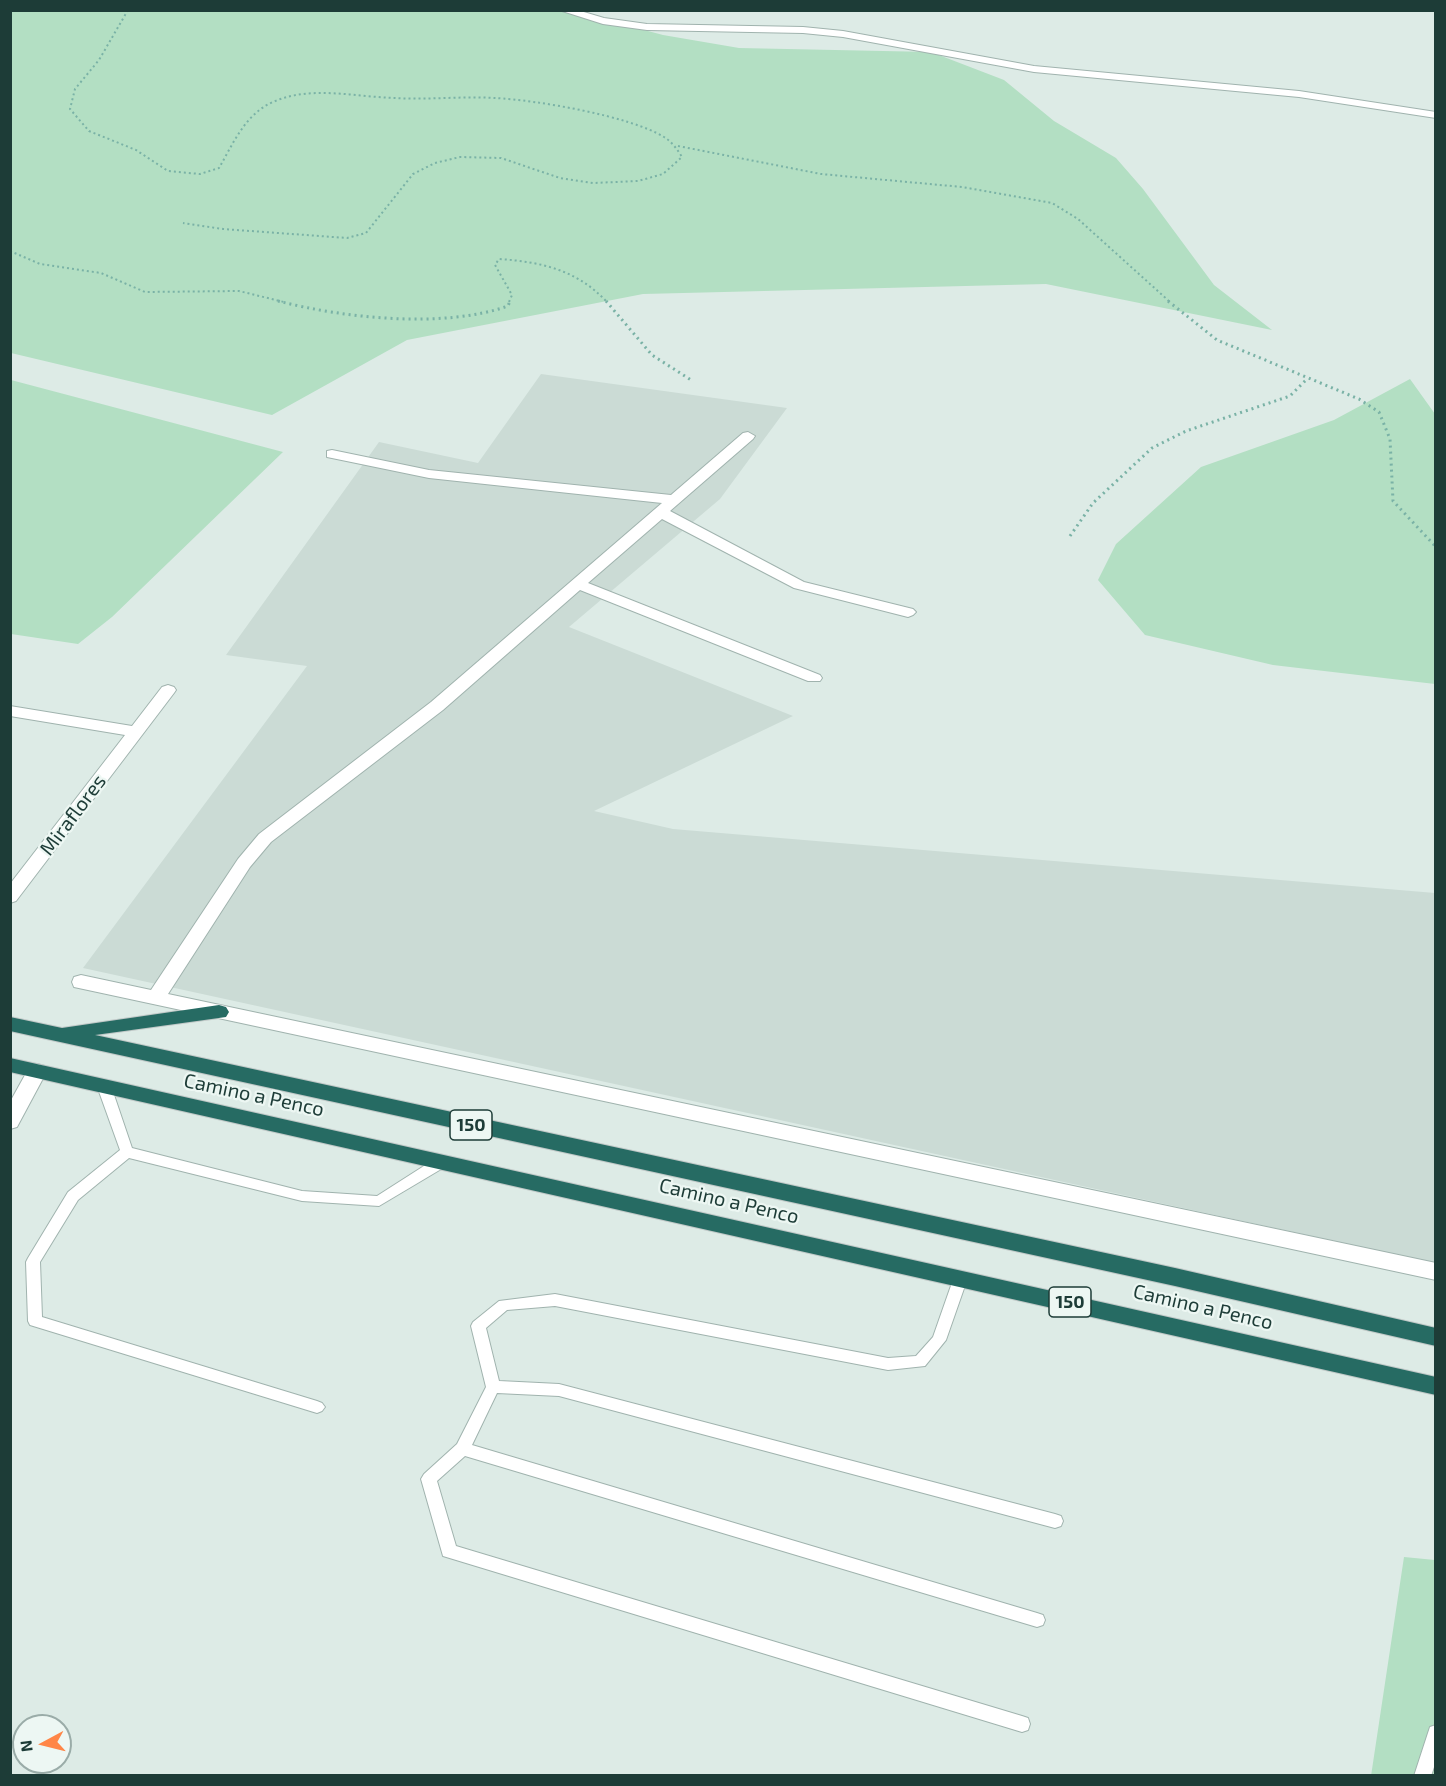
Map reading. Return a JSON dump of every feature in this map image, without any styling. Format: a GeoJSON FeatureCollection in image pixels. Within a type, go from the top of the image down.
{"type":"FeatureCollection","features":[{"type":"Feature","properties":{"kind":"highway"},"geometry":{"type":"LineString","coordinates":[[55,1034],[219,1012]]}},
{"type":"Feature","properties":{"kind":"highway","name":"Camino a Penco"},"geometry":{"type":"LineString","coordinates":[[10,1024],[1186,1280],[1436,1337]]}},
{"type":"Feature","properties":{"kind":"highway","name":"Camino a Penco"},"geometry":{"type":"LineString","coordinates":[[10,1065],[1436,1386]]}},
{"type":"Feature","properties":{"kind":"street"},"geometry":{"type":"LineString","coordinates":[[564,10],[603,21],[647,27],[803,30],[843,34],[1034,69],[1309,96],[1436,115]]}},
{"type":"Feature","properties":{"kind":"street"},"geometry":{"type":"LineString","coordinates":[[156,998],[244,863],[264,838],[393,742],[748,436]]}},
{"type":"Feature","properties":{"kind":"street"},"geometry":{"type":"LineString","coordinates":[[332,454],[429,474],[674,500]]}},
{"type":"Feature","properties":{"kind":"street"},"geometry":{"type":"LineString","coordinates":[[660,512],[799,585],[908,612]]}},
{"type":"Feature","properties":{"kind":"street"},"geometry":{"type":"LineString","coordinates":[[578,584],[814,678]]}},
{"type":"Feature","properties":{"kind":"street","name":"Miraflores"},"geometry":{"type":"LineString","coordinates":[[10,897],[168,690]]}},
{"type":"Feature","properties":{"kind":"street"},"geometry":{"type":"LineString","coordinates":[[10,711],[136,732]]}},
{"type":"Feature","properties":{"kind":"street"},"geometry":{"type":"LineString","coordinates":[[81,981],[1436,1272]]}},
{"type":"Feature","properties":{"kind":"street"},"geometry":{"type":"LineString","coordinates":[[12,1120],[37,1071]]}},
{"type":"Feature","properties":{"kind":"lane"},"geometry":{"type":"LineString","coordinates":[[104,1086],[127,1152]]}},
{"type":"Feature","properties":{"kind":"lane"},"geometry":{"type":"LineString","coordinates":[[127,1152],[302,1196],[379,1201],[443,1161]]}},
{"type":"Feature","properties":{"kind":"lane"},"geometry":{"type":"LineString","coordinates":[[127,1152],[73,1196],[33,1262],[35,1321],[317,1407]]}},
{"type":"Feature","properties":{"kind":"lane"},"geometry":{"type":"LineString","coordinates":[[961,1278],[939,1340],[920,1362],[888,1364],[555,1300],[504,1305],[478,1326],[493,1387],[462,1449],[429,1479],[449,1551],[1022,1724]]}},
{"type":"Feature","properties":{"kind":"lane"},"geometry":{"type":"LineString","coordinates":[[493,1387],[559,1390],[1055,1521]]}},
{"type":"Feature","properties":{"kind":"lane"},"geometry":{"type":"LineString","coordinates":[[462,1449],[1037,1620]]}},
{"type":"Feature","properties":{"kind":"lane"},"geometry":{"type":"LineString","coordinates":[[1422,1776],[1436,1733]]}},
{"type":"Feature","properties":{"kind":"path"},"geometry":{"type":"LineString","coordinates":[[128,10],[99,60],[75,89],[70,109],[88,131],[136,150],[168,171],[200,174],[219,168],[246,121],[271,102],[302,93],[335,93],[383,98],[494,98],[549,104],[658,133],[677,146],[821,174],[962,187],[1052,203],[1078,219],[1187,318],[1217,340],[1307,380],[1359,399],[1379,412],[1390,439],[1393,501],[1436,547]]}},
{"type":"Feature","properties":{"kind":"path"},"geometry":{"type":"LineString","coordinates":[[183,223],[223,229],[347,238],[366,233],[413,174],[435,163],[460,158],[501,158],[560,178],[582,182],[638,182],[663,174],[682,157],[677,146]]}},
{"type":"Feature","properties":{"kind":"path"},"geometry":{"type":"LineString","coordinates":[[10,251],[40,264],[101,273],[145,292],[238,291],[310,309],[348,315],[444,318],[488,313],[508,306],[512,295],[495,265],[499,259],[525,261],[562,271],[586,282],[614,307],[662,363],[691,380]]}},
{"type":"Feature","properties":{"kind":"path"},"geometry":{"type":"LineString","coordinates":[[1070,536],[1093,503],[1152,448],[1186,431],[1290,396],[1307,380]]}},
{"type":"Feature","properties":{"kind":"shaded area"},"geometry":{"type":"Polygon","coordinates":[[[541,374],[787,408],[720,499],[569,627],[793,716],[594,811],[673,829],[1435,893],[1435,1263],[83,968],[307,666],[226,655],[379,442],[478,463],[541,374]]]}},
{"type":"Feature","properties":{"kind":"green space"},"geometry":{"type":"Polygon","coordinates":[[[11,10],[569,10],[663,35],[739,48],[931,52],[1004,80],[1054,121],[1116,158],[1143,189],[1214,285],[1272,330],[1046,284],[643,294],[407,340],[272,415],[11,353],[11,10]]]}},
{"type":"Feature","properties":{"kind":"green space"},"geometry":{"type":"Polygon","coordinates":[[[1410,379],[1435,414],[1435,684],[1273,665],[1145,635],[1098,580],[1116,544],[1201,467],[1334,420],[1410,379]]]}},
{"type":"Feature","properties":{"kind":"green space"},"geometry":{"type":"Polygon","coordinates":[[[11,380],[283,452],[112,617],[78,644],[11,634],[11,380]]]}},
{"type":"Feature","properties":{"kind":"green space"},"geometry":{"type":"Polygon","coordinates":[[[1404,1557],[1435,1560],[1435,1775],[1371,1776],[1404,1557]]]}}]}
